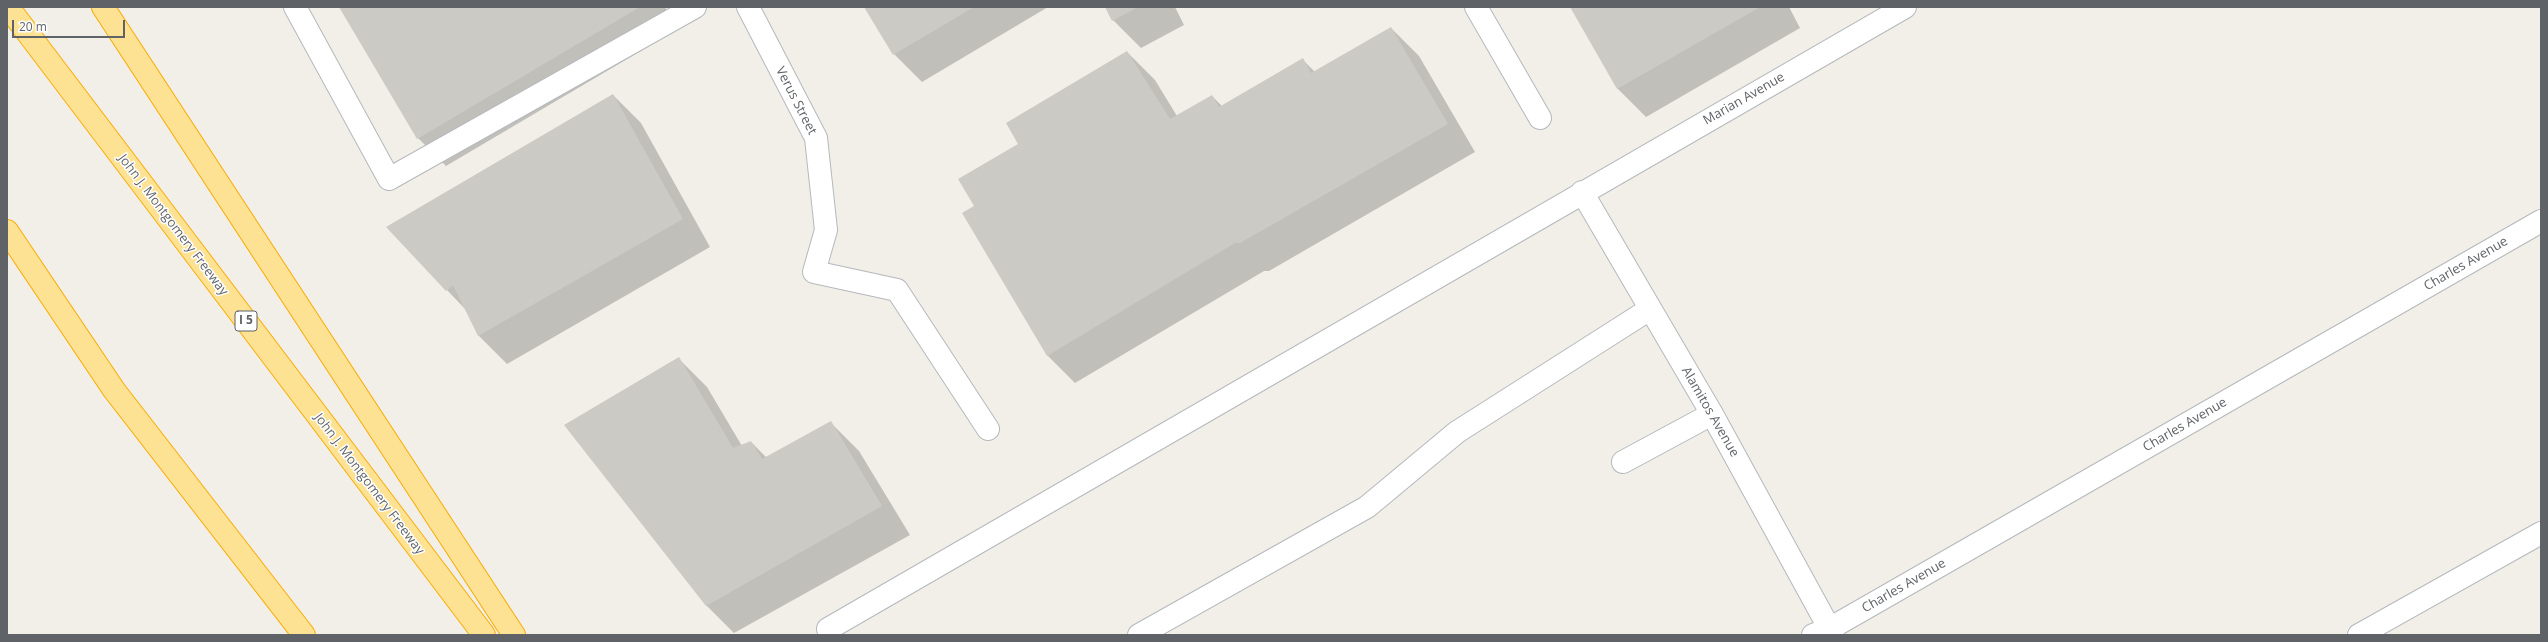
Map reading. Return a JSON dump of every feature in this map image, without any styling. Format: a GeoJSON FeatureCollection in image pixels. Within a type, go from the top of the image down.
{"type":"FeatureCollection","features":[{"type":"Feature","properties":{"kind":"highway","name":"John J. Montgomery Freeway"},"geometry":{"type":"LineString","coordinates":[[8,7],[484,635]]}},
{"type":"Feature","properties":{"kind":"highway"},"geometry":{"type":"LineString","coordinates":[[103,7],[514,635]]}},
{"type":"Feature","properties":{"kind":"highway"},"geometry":{"type":"LineString","coordinates":[[7,231],[114,390],[304,635]]}},
{"type":"Feature","properties":{"kind":"street"},"geometry":{"type":"LineString","coordinates":[[295,7],[389,179],[695,7]]}},
{"type":"Feature","properties":{"kind":"street","name":"Verus Street"},"geometry":{"type":"LineString","coordinates":[[748,7],[816,138],[826,230],[814,272],[897,290],[988,429]]}},
{"type":"Feature","properties":{"kind":"street"},"geometry":{"type":"LineString","coordinates":[[1476,7],[1540,118]]}},
{"type":"Feature","properties":{"kind":"street","name":"Marian Avenue"},"geometry":{"type":"LineString","coordinates":[[828,629],[1582,192],[1905,7]]}},
{"type":"Feature","properties":{"kind":"street","name":"Alamitos Avenue"},"geometry":{"type":"LineString","coordinates":[[1582,192],[1712,414],[1825,633]]}},
{"type":"Feature","properties":{"kind":"street","name":"Charles Avenue"},"geometry":{"type":"LineString","coordinates":[[1825,633],[2541,221]]}},
{"type":"Feature","properties":{"kind":"street"},"geometry":{"type":"LineString","coordinates":[[1139,635],[1367,507],[1457,432],[1650,309]]}},
{"type":"Feature","properties":{"kind":"street"},"geometry":{"type":"LineString","coordinates":[[1623,462],[1712,414]]}},
{"type":"Feature","properties":{"kind":"street"},"geometry":{"type":"LineString","coordinates":[[2359,635],[2541,533]]}},
{"type":"Feature","properties":{"kind":"building"},"geometry":{"type":"Polygon","coordinates":[[[339,7],[640,7],[417,139],[339,7]]]}},
{"type":"Feature","properties":{"kind":"building"},"geometry":{"type":"Polygon","coordinates":[[[864,7],[974,7],[893,55],[864,7]]]}},
{"type":"Feature","properties":{"kind":"building"},"geometry":{"type":"Polygon","coordinates":[[[1105,7],[1138,7],[1112,21],[1105,7]]]}},
{"type":"Feature","properties":{"kind":"building"},"geometry":{"type":"Polygon","coordinates":[[[1570,7],[1760,7],[1617,89],[1570,7]]]}},
{"type":"Feature","properties":{"kind":"building"},"geometry":{"type":"Polygon","coordinates":[[[1391,27],[1448,124],[1240,243],[1235,243],[1047,356],[962,213],[974,206],[958,179],[1018,144],[1006,123],[1127,51],[1170,119],[1212,95],[1219,107],[1303,58],[1311,73],[1391,27]]]}},
{"type":"Feature","properties":{"kind":"building"},"geometry":{"type":"Polygon","coordinates":[[[613,94],[683,219],[478,336],[453,285],[446,291],[386,227],[613,94]]]}},
{"type":"Feature","properties":{"kind":"building"},"geometry":{"type":"Polygon","coordinates":[[[679,357],[733,448],[751,441],[762,459],[831,421],[882,506],[706,606],[564,425],[679,357]]]}}]}
